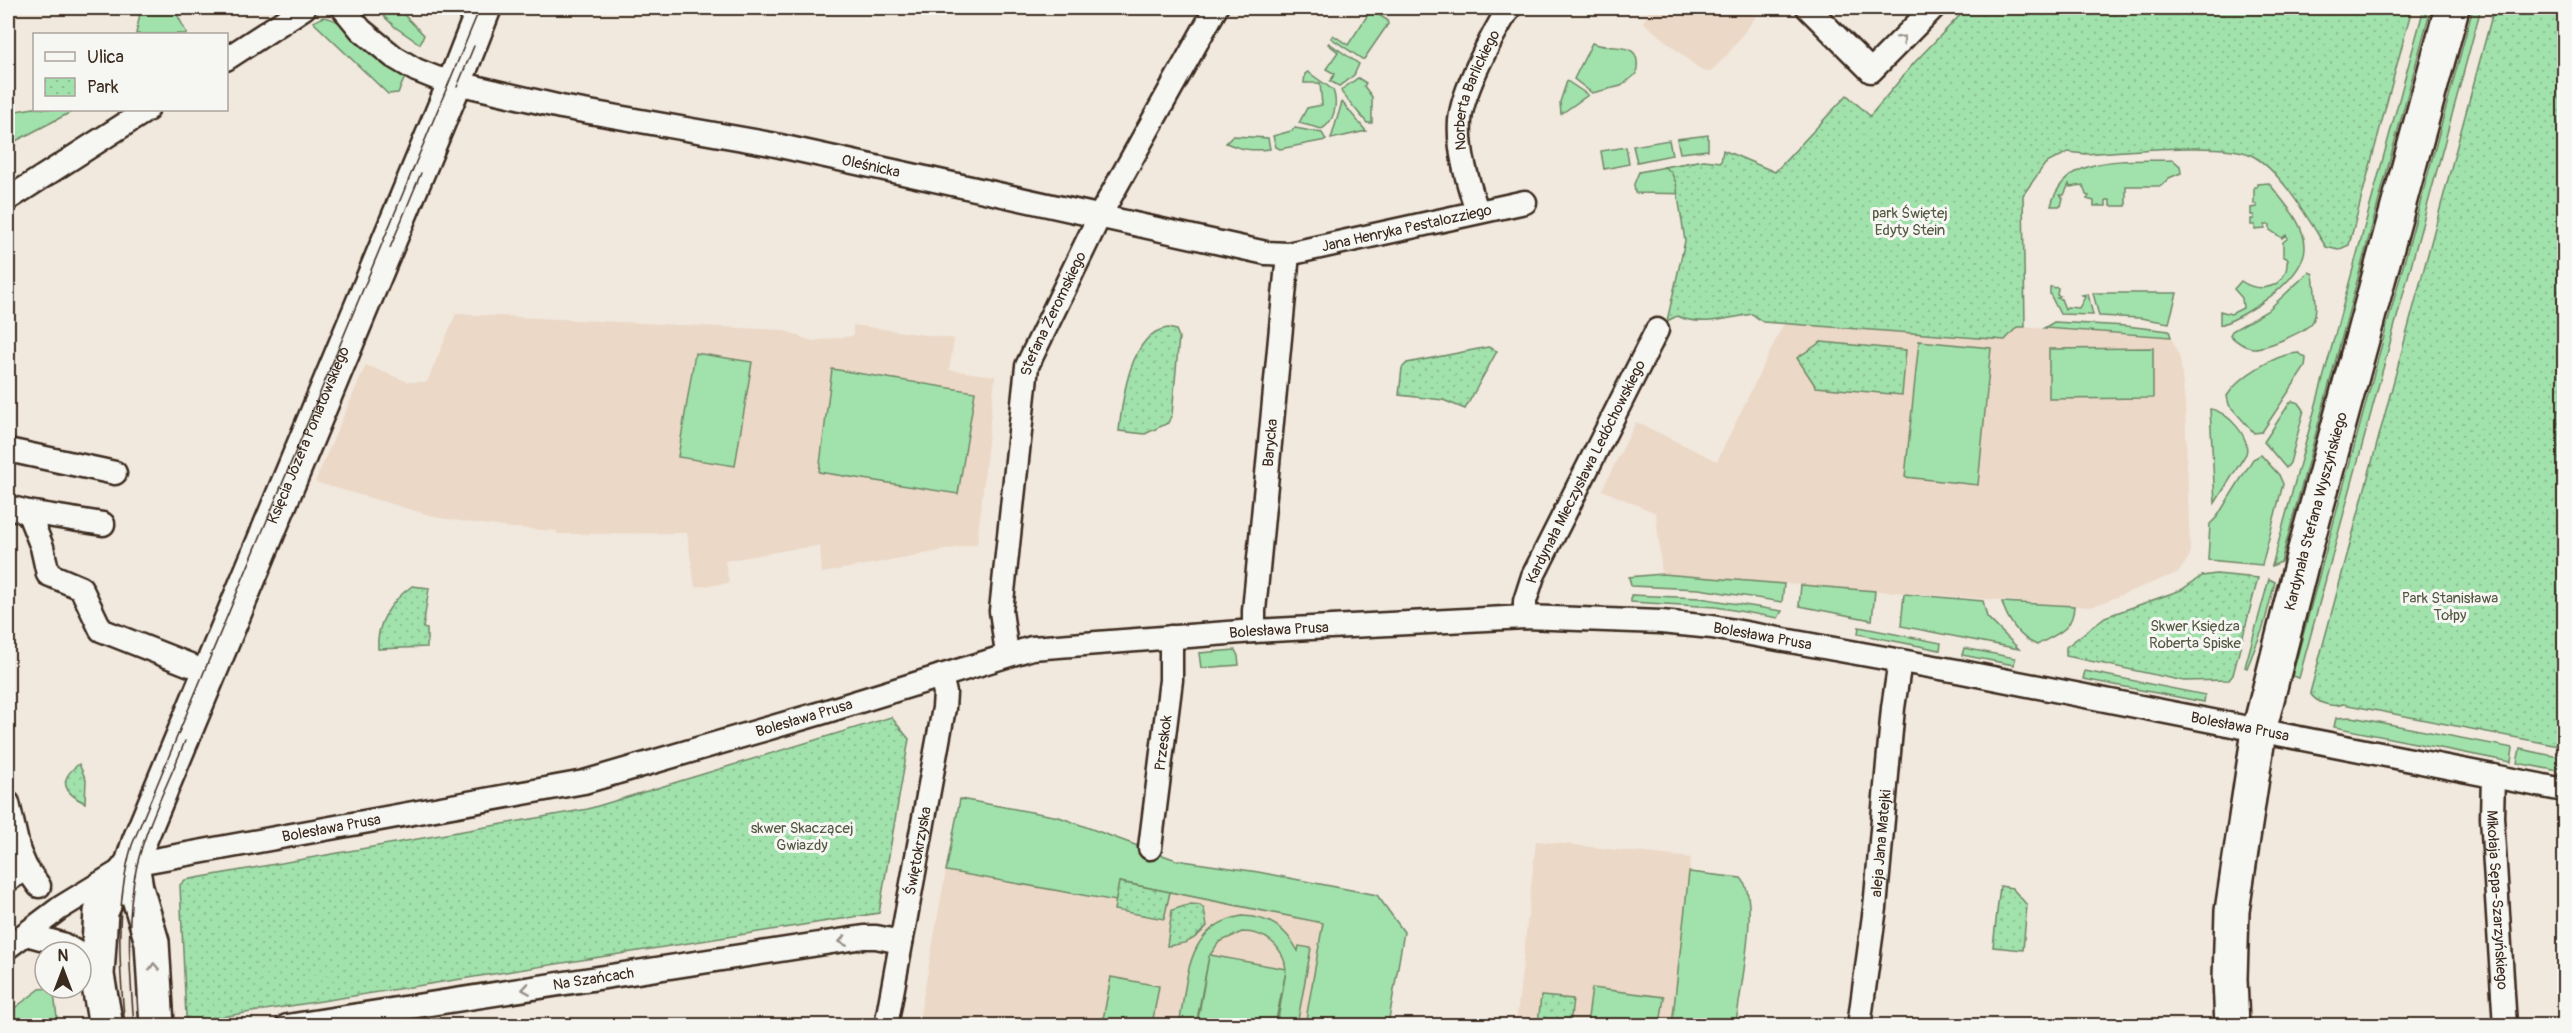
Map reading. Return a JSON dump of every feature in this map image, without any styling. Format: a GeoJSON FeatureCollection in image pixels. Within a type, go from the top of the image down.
{"type":"FeatureCollection","features":[{"type":"Feature","properties":{"kind":"street"},"geometry":{"type":"LineString","coordinates":[[228,58],[304,8]]}},
{"type":"Feature","properties":{"kind":"street","name":"Oleśnicka"},"geometry":{"type":"LineString","coordinates":[[343,8],[362,30],[394,57],[416,70],[455,82],[561,107],[771,144],[1266,253],[1288,254]]}},
{"type":"Feature","properties":{"kind":"street","name":"Księcia Józefa Poniatowskiego"},"geometry":{"type":"LineString","coordinates":[[132,864],[139,842],[484,8]]}},
{"type":"Feature","properties":{"kind":"street","name":"Stefana Żeromskiego"},"geometry":{"type":"LineString","coordinates":[[1007,654],[1001,611],[1028,366],[1099,217],[1216,8]]}},
{"type":"Feature","properties":{"kind":"street","name":"Norberta Barlickiego"},"geometry":{"type":"LineString","coordinates":[[1477,211],[1463,159],[1460,119],[1463,103],[1491,38],[1509,8]]}},
{"type":"Feature","properties":{"kind":"street"},"geometry":{"type":"LineString","coordinates":[[1808,8],[1871,71],[1933,8]]}},
{"type":"Feature","properties":{"kind":"street","name":"Kardynała Stefana Wyszyńskiego"},"geometry":{"type":"LineString","coordinates":[[2232,1026],[2230,979],[2232,911],[2259,731],[2304,553],[2452,8]]}},
{"type":"Feature","properties":{"kind":"street"},"geometry":{"type":"LineString","coordinates":[[8,199],[145,111]]}},
{"type":"Feature","properties":{"kind":"street","name":"Jana Henryka Pestalozziego"},"geometry":{"type":"LineString","coordinates":[[1288,254],[1525,202]]}},
{"type":"Feature","properties":{"kind":"street","name":"Barycka"},"geometry":{"type":"LineString","coordinates":[[1254,631],[1288,254]]}},
{"type":"Feature","properties":{"kind":"street","name":"Kardynała Mieczysława Ledóchowskiego"},"geometry":{"type":"LineString","coordinates":[[1525,616],[1525,601],[1533,576],[1656,330]]}},
{"type":"Feature","properties":{"kind":"street"},"geometry":{"type":"LineString","coordinates":[[8,450],[115,473]]}},
{"type":"Feature","properties":{"kind":"street"},"geometry":{"type":"LineString","coordinates":[[18,509],[103,524]]}},
{"type":"Feature","properties":{"kind":"street"},"geometry":{"type":"LineString","coordinates":[[18,509],[42,547],[48,574],[81,588],[101,630],[190,665]]}},
{"type":"Feature","properties":{"kind":"street","name":"Bolesława Prusa"},"geometry":{"type":"LineString","coordinates":[[17,940],[99,882],[132,864],[584,782],[719,744],[1032,648],[1254,631],[1525,616],[1661,622],[1712,627],[1900,661],[2565,790]]}},
{"type":"Feature","properties":{"kind":"street","name":"Przeskok"},"geometry":{"type":"LineString","coordinates":[[1150,848],[1171,680],[1171,637]]}},
{"type":"Feature","properties":{"kind":"street","name":"aleja Jana Matejki"},"geometry":{"type":"LineString","coordinates":[[1859,1026],[1875,908],[1893,708],[1900,661]]}},
{"type":"Feature","properties":{"kind":"street","name":"Świętokrzyska"},"geometry":{"type":"LineString","coordinates":[[886,1026],[944,708],[945,693],[941,676]]}},
{"type":"Feature","properties":{"kind":"street","name":"Mikołaja Sępa-Szarzyńskiego"},"geometry":{"type":"LineString","coordinates":[[2493,776],[2492,818],[2505,1026]]}},
{"type":"Feature","properties":{"kind":"street"},"geometry":{"type":"LineString","coordinates":[[8,803],[19,852],[32,877],[8,880]]}},
{"type":"Feature","properties":{"kind":"street"},"geometry":{"type":"LineString","coordinates":[[92,940],[108,896],[132,864]]}},
{"type":"Feature","properties":{"kind":"street"},"geometry":{"type":"LineString","coordinates":[[132,864],[136,888],[152,942],[157,1026]]}},
{"type":"Feature","properties":{"kind":"street","name":"Na Szańcach"},"geometry":{"type":"LineString","coordinates":[[287,1026],[864,938],[876,937],[901,942]]}},
{"type":"Feature","properties":{"kind":"street","name":"Bolesława Prusa"},"geometry":{"type":"LineString","coordinates":[[17,940],[33,941]]}},
{"type":"Feature","properties":{"kind":"street"},"geometry":{"type":"LineString","coordinates":[[93,986],[106,1026]]}},
{"type":"Feature","properties":{"kind":"shaded area"},"geometry":{"type":"Polygon","coordinates":[[[1651,8],[1751,8],[1758,14],[1727,55],[1710,72],[1702,71],[1643,22],[1651,8]]]}},
{"type":"Feature","properties":{"kind":"shaded area"},"geometry":{"type":"Polygon","coordinates":[[[456,314],[782,330],[812,341],[853,336],[853,325],[954,339],[949,370],[995,376],[977,544],[822,573],[820,546],[792,549],[725,561],[729,583],[695,587],[687,533],[557,534],[557,531],[503,527],[440,518],[315,482],[366,365],[408,382],[427,382],[456,314]]]}},
{"type":"Feature","properties":{"kind":"shaded area"},"geometry":{"type":"Polygon","coordinates":[[[1784,323],[2005,340],[2017,327],[2171,337],[2180,359],[2185,404],[2190,555],[2179,572],[2091,607],[1662,574],[1656,513],[1602,490],[1636,422],[1717,461],[1784,323]]]}},
{"type":"Feature","properties":{"kind":"shaded area"},"geometry":{"type":"Polygon","coordinates":[[[1536,841],[1691,858],[1672,1025],[1516,1026],[1536,841]]]}},
{"type":"Feature","properties":{"kind":"shaded area"},"geometry":{"type":"Polygon","coordinates":[[[946,871],[1115,901],[1119,882],[1324,923],[1305,1025],[918,1026],[946,871]]]}},
{"type":"Feature","properties":{"kind":"green space"},"geometry":{"type":"Polygon","coordinates":[[[141,8],[174,8],[186,33],[136,33],[141,8]]]}},
{"type":"Feature","properties":{"kind":"green space"},"geometry":{"type":"Polygon","coordinates":[[[375,8],[397,8],[424,35],[420,44],[395,27],[375,8]]]}},
{"type":"Feature","properties":{"kind":"green space","name":"park Świętej Edyty Stein"},"geometry":{"type":"Polygon","coordinates":[[[1967,8],[2412,8],[2349,245],[2338,250],[2326,247],[2283,183],[2262,162],[2251,155],[2238,151],[2196,148],[2085,154],[2068,152],[2045,164],[2023,195],[2025,327],[2017,327],[2005,340],[1763,322],[1752,314],[1705,321],[1677,316],[1667,321],[1685,241],[1676,183],[1671,172],[1664,167],[1704,160],[1721,162],[1723,150],[1775,172],[1847,95],[1870,116],[1914,63],[1967,8]]]}},
{"type":"Feature","properties":{"kind":"green space"},"geometry":{"type":"Polygon","coordinates":[[[2424,8],[2431,8],[2281,562],[2272,566],[2424,8]]]}},
{"type":"Feature","properties":{"kind":"green space"},"geometry":{"type":"Polygon","coordinates":[[[2473,8],[2481,8],[2299,678],[2292,676],[2473,8]]]}},
{"type":"Feature","properties":{"kind":"green space","name":"Park Stanisława Tołpy"},"geometry":{"type":"Polygon","coordinates":[[[2494,8],[2564,8],[2564,747],[2343,704],[2329,705],[2316,700],[2310,693],[2494,8]]]}},
{"type":"Feature","properties":{"kind":"green space"},"geometry":{"type":"Polygon","coordinates":[[[1371,10],[1387,20],[1388,24],[1362,59],[1331,38],[1333,35],[1348,45],[1371,10]]]}},
{"type":"Feature","properties":{"kind":"green space"},"geometry":{"type":"Polygon","coordinates":[[[323,17],[340,23],[381,62],[405,77],[398,93],[388,94],[313,22],[323,17]]]}},
{"type":"Feature","properties":{"kind":"green space"},"geometry":{"type":"Polygon","coordinates":[[[1329,43],[1359,64],[1354,75],[1339,86],[1330,81],[1335,74],[1326,69],[1338,52],[1329,43]]]}},
{"type":"Feature","properties":{"kind":"green space"},"geometry":{"type":"Polygon","coordinates":[[[1592,43],[1631,50],[1637,62],[1636,74],[1621,86],[1592,93],[1574,79],[1592,43]]]}},
{"type":"Feature","properties":{"kind":"green space"},"geometry":{"type":"Polygon","coordinates":[[[1308,72],[1333,90],[1335,106],[1333,117],[1322,129],[1299,123],[1307,108],[1322,105],[1320,83],[1304,83],[1305,74],[1308,72]]]}},
{"type":"Feature","properties":{"kind":"green space"},"geometry":{"type":"Polygon","coordinates":[[[1358,78],[1366,83],[1364,86],[1372,97],[1372,123],[1367,123],[1341,90],[1358,78]]]}},
{"type":"Feature","properties":{"kind":"green space"},"geometry":{"type":"Polygon","coordinates":[[[1567,81],[1588,95],[1561,114],[1560,102],[1567,81]]]}},
{"type":"Feature","properties":{"kind":"green space"},"geometry":{"type":"Polygon","coordinates":[[[1342,102],[1366,131],[1331,139],[1342,102]]]}},
{"type":"Feature","properties":{"kind":"green space"},"geometry":{"type":"Polygon","coordinates":[[[33,108],[33,111],[73,111],[8,145],[8,110],[10,112],[33,108]]]}},
{"type":"Feature","properties":{"kind":"green space"},"geometry":{"type":"Polygon","coordinates":[[[1295,128],[1322,133],[1326,140],[1280,149],[1276,147],[1273,136],[1295,128]]]}},
{"type":"Feature","properties":{"kind":"green space"},"geometry":{"type":"Polygon","coordinates":[[[1708,135],[1708,150],[1680,153],[1677,139],[1708,135]]]}},
{"type":"Feature","properties":{"kind":"green space"},"geometry":{"type":"Polygon","coordinates":[[[1233,136],[1268,138],[1270,149],[1248,149],[1226,143],[1233,136]]]}},
{"type":"Feature","properties":{"kind":"green space"},"geometry":{"type":"Polygon","coordinates":[[[1669,140],[1672,155],[1637,162],[1633,146],[1669,140]]]}},
{"type":"Feature","properties":{"kind":"green space"},"geometry":{"type":"Polygon","coordinates":[[[1626,147],[1629,164],[1604,169],[1601,151],[1626,147]]]}},
{"type":"Feature","properties":{"kind":"green space"},"geometry":{"type":"Polygon","coordinates":[[[2173,160],[2180,166],[2181,173],[2169,178],[2161,186],[2126,186],[2126,206],[2110,206],[2110,200],[2106,200],[2106,206],[2094,206],[2094,201],[2087,199],[2089,196],[2086,195],[2083,185],[2070,187],[2069,184],[2064,195],[2060,195],[2063,198],[2061,206],[2051,206],[2058,189],[2069,176],[2084,168],[2118,161],[2173,160]]]}},
{"type":"Feature","properties":{"kind":"green space"},"geometry":{"type":"Polygon","coordinates":[[[1698,161],[1712,161],[1702,194],[1635,193],[1634,184],[1639,172],[1698,161]]]}},
{"type":"Feature","properties":{"kind":"green space"},"geometry":{"type":"Polygon","coordinates":[[[2269,183],[2301,229],[2305,247],[2302,259],[2295,272],[2273,295],[2245,313],[2220,325],[2220,311],[2231,314],[2243,308],[2242,298],[2234,289],[2241,281],[2265,288],[2277,283],[2286,271],[2288,259],[2283,256],[2283,242],[2288,238],[2286,235],[2282,238],[2270,230],[2270,225],[2265,225],[2265,229],[2255,230],[2255,225],[2251,225],[2254,215],[2251,215],[2251,208],[2257,207],[2257,204],[2254,204],[2254,187],[2257,187],[2257,184],[2269,183]]]}},
{"type":"Feature","properties":{"kind":"green space"},"geometry":{"type":"Polygon","coordinates":[[[2309,272],[2313,274],[2316,304],[2315,316],[2310,325],[2286,338],[2254,348],[2238,342],[2230,335],[2232,331],[2267,311],[2309,272]]]}},
{"type":"Feature","properties":{"kind":"green space"},"geometry":{"type":"Polygon","coordinates":[[[2050,287],[2058,288],[2057,295],[2060,296],[2057,298],[2061,299],[2065,309],[2067,307],[2079,308],[2085,297],[2082,295],[2088,294],[2093,315],[2060,314],[2050,294],[2050,287]]]}},
{"type":"Feature","properties":{"kind":"green space"},"geometry":{"type":"Polygon","coordinates":[[[2093,293],[2177,293],[2169,323],[2140,318],[2099,316],[2093,293]]]}},
{"type":"Feature","properties":{"kind":"green space"},"geometry":{"type":"Polygon","coordinates":[[[2054,322],[2169,331],[2171,337],[2044,328],[2054,322]]]}},
{"type":"Feature","properties":{"kind":"green space"},"geometry":{"type":"Polygon","coordinates":[[[1168,328],[1176,330],[1179,337],[1172,414],[1168,423],[1145,434],[1119,431],[1126,386],[1137,354],[1155,332],[1168,328]]]}},
{"type":"Feature","properties":{"kind":"green space"},"geometry":{"type":"Polygon","coordinates":[[[1919,341],[1991,348],[1978,485],[1905,477],[1919,341]]]}},
{"type":"Feature","properties":{"kind":"green space"},"geometry":{"type":"Polygon","coordinates":[[[1821,342],[1906,350],[1902,395],[1816,387],[1797,358],[1821,342]]]}},
{"type":"Feature","properties":{"kind":"green space"},"geometry":{"type":"Polygon","coordinates":[[[1488,347],[1497,351],[1465,409],[1443,400],[1399,395],[1402,368],[1407,363],[1488,347]]]}},
{"type":"Feature","properties":{"kind":"green space"},"geometry":{"type":"Polygon","coordinates":[[[2153,348],[2153,398],[2049,399],[2049,349],[2153,348]]]}},
{"type":"Feature","properties":{"kind":"green space"},"geometry":{"type":"Polygon","coordinates":[[[695,353],[752,362],[735,466],[678,457],[695,353]]]}},
{"type":"Feature","properties":{"kind":"green space"},"geometry":{"type":"Polygon","coordinates":[[[2299,353],[2306,358],[2305,367],[2262,432],[2254,433],[2229,405],[2227,396],[2240,381],[2259,367],[2280,357],[2299,353]]]}},
{"type":"Feature","properties":{"kind":"green space"},"geometry":{"type":"Polygon","coordinates":[[[832,369],[975,392],[958,494],[819,472],[832,369]]]}},
{"type":"Feature","properties":{"kind":"green space"},"geometry":{"type":"Polygon","coordinates":[[[2292,401],[2299,403],[2304,410],[2290,463],[2286,468],[2264,442],[2292,401]]]}},
{"type":"Feature","properties":{"kind":"green space"},"geometry":{"type":"Polygon","coordinates":[[[2210,409],[2224,414],[2236,426],[2247,447],[2246,454],[2215,503],[2210,409]]]}},
{"type":"Feature","properties":{"kind":"green space"},"geometry":{"type":"Polygon","coordinates":[[[2261,455],[2279,475],[2283,484],[2262,565],[2208,560],[2210,524],[2217,517],[2253,459],[2261,455]]]}},
{"type":"Feature","properties":{"kind":"green space"},"geometry":{"type":"Polygon","coordinates":[[[1662,574],[1784,584],[1782,602],[1699,589],[1631,586],[1629,577],[1662,574]]]}},
{"type":"Feature","properties":{"kind":"green space","name":"Skwer Księdza Roberta Spiske"},"geometry":{"type":"Polygon","coordinates":[[[2216,574],[2258,578],[2233,675],[2229,680],[2184,681],[2066,656],[2066,647],[2105,617],[2181,590],[2202,576],[2216,574]]]}},
{"type":"Feature","properties":{"kind":"green space"},"geometry":{"type":"Polygon","coordinates":[[[2269,579],[2275,582],[2263,628],[2247,668],[2245,667],[2269,579]]]}},
{"type":"Feature","properties":{"kind":"green space"},"geometry":{"type":"Polygon","coordinates":[[[1801,585],[1875,591],[1872,620],[1799,606],[1801,585]]]}},
{"type":"Feature","properties":{"kind":"green space"},"geometry":{"type":"Polygon","coordinates":[[[412,586],[429,588],[423,628],[427,629],[427,647],[378,649],[380,630],[386,613],[412,586]]]}},
{"type":"Feature","properties":{"kind":"green space"},"geometry":{"type":"Polygon","coordinates":[[[1904,594],[1983,601],[1987,617],[2019,649],[1901,626],[1904,594]]]}},
{"type":"Feature","properties":{"kind":"green space"},"geometry":{"type":"Polygon","coordinates":[[[1631,595],[1700,598],[1782,611],[1778,618],[1716,607],[1631,602],[1631,595]]]}},
{"type":"Feature","properties":{"kind":"green space"},"geometry":{"type":"Polygon","coordinates":[[[2002,602],[2074,606],[2067,626],[2037,645],[2025,638],[2015,627],[2002,602]]]}},
{"type":"Feature","properties":{"kind":"green space"},"geometry":{"type":"Polygon","coordinates":[[[1859,627],[1941,643],[1940,650],[1858,634],[1859,627]]]}},
{"type":"Feature","properties":{"kind":"green space"},"geometry":{"type":"Polygon","coordinates":[[[1964,648],[2015,658],[2014,665],[1962,655],[1964,648]]]}},
{"type":"Feature","properties":{"kind":"green space"},"geometry":{"type":"Polygon","coordinates":[[[1235,650],[1239,665],[1201,668],[1199,653],[1235,650]]]}},
{"type":"Feature","properties":{"kind":"green space"},"geometry":{"type":"Polygon","coordinates":[[[2085,671],[2205,695],[2204,702],[2083,679],[2085,671]]]}},
{"type":"Feature","properties":{"kind":"green space","name":"skwer Skaczącej Gwiazdy"},"geometry":{"type":"Polygon","coordinates":[[[891,717],[909,739],[879,913],[189,1022],[186,1017],[180,885],[185,880],[588,809],[891,717]]]}},
{"type":"Feature","properties":{"kind":"green space"},"geometry":{"type":"Polygon","coordinates":[[[2352,717],[2513,748],[2511,762],[2334,727],[2336,718],[2352,717]]]}},
{"type":"Feature","properties":{"kind":"green space"},"geometry":{"type":"Polygon","coordinates":[[[2520,749],[2564,758],[2564,772],[2517,763],[2520,749]]]}},
{"type":"Feature","properties":{"kind":"green space"},"geometry":{"type":"Polygon","coordinates":[[[79,764],[86,780],[85,803],[72,795],[66,786],[68,775],[79,764]]]}},
{"type":"Feature","properties":{"kind":"green space"},"geometry":{"type":"Polygon","coordinates":[[[960,799],[1059,817],[1176,860],[1258,872],[1377,895],[1404,932],[1388,1025],[1305,1025],[1323,923],[1120,882],[1116,901],[946,871],[960,799]]]}},
{"type":"Feature","properties":{"kind":"green space"},"geometry":{"type":"Polygon","coordinates":[[[1689,872],[1741,878],[1747,889],[1749,926],[1736,1025],[1672,1025],[1689,872]]]}},
{"type":"Feature","properties":{"kind":"green space"},"geometry":{"type":"Polygon","coordinates":[[[1119,882],[1170,892],[1164,919],[1114,910],[1119,882]]]}},
{"type":"Feature","properties":{"kind":"green space"},"geometry":{"type":"Polygon","coordinates":[[[2000,886],[2012,888],[2027,905],[2023,950],[1993,947],[2000,886]]]}},
{"type":"Feature","properties":{"kind":"green space"},"geometry":{"type":"Polygon","coordinates":[[[1191,904],[1200,905],[1204,909],[1207,926],[1189,941],[1167,946],[1172,910],[1191,904]]]}},
{"type":"Feature","properties":{"kind":"green space"},"geometry":{"type":"Polygon","coordinates":[[[1242,916],[1268,921],[1288,936],[1298,951],[1299,946],[1311,948],[1297,1025],[1277,1025],[1286,971],[1275,1025],[1197,1025],[1209,956],[1196,1025],[1179,1025],[1192,957],[1199,943],[1209,931],[1223,922],[1242,916]],[[1242,932],[1219,942],[1210,955],[1286,969],[1281,953],[1272,942],[1258,934],[1242,932]]]}},
{"type":"Feature","properties":{"kind":"green space"},"geometry":{"type":"Polygon","coordinates":[[[1111,977],[1159,986],[1152,1025],[1102,1025],[1111,977]]]}},
{"type":"Feature","properties":{"kind":"green space"},"geometry":{"type":"Polygon","coordinates":[[[1592,988],[1664,997],[1660,1025],[1587,1025],[1592,988]]]}},
{"type":"Feature","properties":{"kind":"green space"},"geometry":{"type":"Polygon","coordinates":[[[33,994],[33,1000],[55,1000],[58,1025],[8,1025],[8,1013],[33,994]]]}},
{"type":"Feature","properties":{"kind":"green space"},"geometry":{"type":"Polygon","coordinates":[[[1541,996],[1573,999],[1570,1025],[1538,1025],[1541,996]]]}},
{"type":"Feature","properties":{"kind":"tram line"},"geometry":{"type":"LineString","coordinates":[[125,1026],[120,935],[123,889],[132,845],[480,8]]}},
{"type":"Feature","properties":{"kind":"tram line"},"geometry":{"type":"LineString","coordinates":[[457,87],[474,46]]}},
{"type":"Feature","properties":{"kind":"tram line"},"geometry":{"type":"LineString","coordinates":[[390,248],[421,173]]}},
{"type":"Feature","properties":{"kind":"tram line"},"geometry":{"type":"LineString","coordinates":[[134,1026],[130,945],[133,885],[146,834],[185,741]]}}]}
